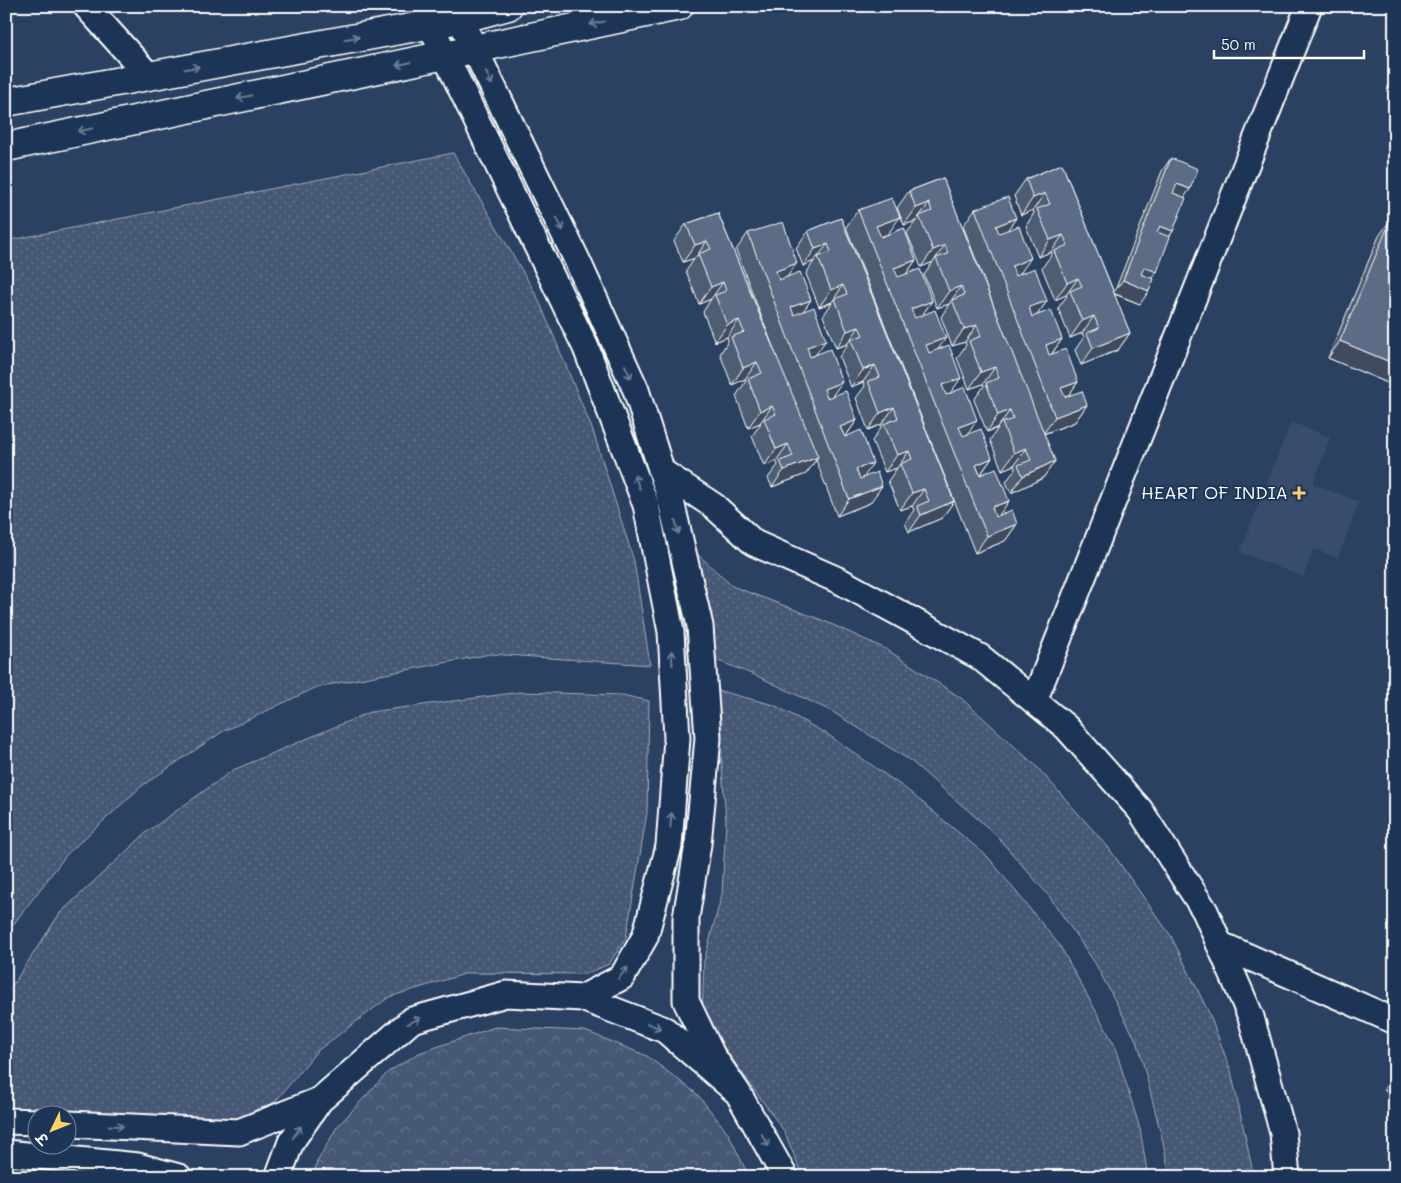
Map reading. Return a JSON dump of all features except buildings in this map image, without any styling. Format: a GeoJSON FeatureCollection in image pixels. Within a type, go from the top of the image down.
{"type":"FeatureCollection","features":[{"type":"Feature","properties":{"kind":"main road"},"geometry":{"type":"LineString","coordinates":[[6,102],[460,19],[508,6]]}},
{"type":"Feature","properties":{"kind":"main road"},"geometry":{"type":"LineString","coordinates":[[6,147],[679,6]]}},
{"type":"Feature","properties":{"kind":"street"},"geometry":{"type":"LineString","coordinates":[[86,6],[149,76]]}},
{"type":"Feature","properties":{"kind":"street"},"geometry":{"type":"LineString","coordinates":[[1034,701],[1309,6]]}},
{"type":"Feature","properties":{"kind":"street"},"geometry":{"type":"LineString","coordinates":[[460,19],[577,260],[636,390],[671,501],[700,626],[708,738],[698,844],[686,918],[686,1001],[712,1055],[738,1093],[785,1177]]}},
{"type":"Feature","properties":{"kind":"street"},"geometry":{"type":"LineString","coordinates":[[430,24],[586,348],[646,505],[671,632],[677,738],[670,846],[645,937],[622,977],[582,998]]}},
{"type":"Feature","properties":{"kind":"street"},"geometry":{"type":"LineString","coordinates":[[661,471],[714,506],[754,543],[840,581],[980,657],[1066,727],[1140,810],[1205,911],[1251,1017],[1283,1133],[1287,1177]]}},
{"type":"Feature","properties":{"kind":"street"},"geometry":{"type":"LineString","coordinates":[[1219,944],[1395,1020]]}},
{"type":"Feature","properties":{"kind":"street"},"geometry":{"type":"LineString","coordinates":[[278,1177],[291,1142],[320,1100],[412,1020],[506,994],[582,998],[665,1030],[738,1093]]}},
{"type":"Feature","properties":{"kind":"street"},"geometry":{"type":"LineString","coordinates":[[78,1124],[239,1132],[320,1100]]}},
{"type":"Feature","properties":{"kind":"street"},"geometry":{"type":"LineString","coordinates":[[6,1121],[28,1122]]}},
{"type":"Feature","properties":{"kind":"street"},"geometry":{"type":"LineString","coordinates":[[6,1152],[138,1166],[179,1177]]}},
{"type":"Feature","properties":{"kind":"shaded area","name":"HEART OF INDIA"},"geometry":{"type":"Polygon","coordinates":[[[1291,422],[1330,437],[1313,484],[1359,502],[1338,558],[1314,549],[1303,577],[1240,552],[1291,422]]]}},
{"type":"Feature","properties":{"kind":"green space"},"geometry":{"type":"Polygon","coordinates":[[[453,153],[537,296],[593,431],[634,561],[650,665],[491,654],[317,687],[222,732],[143,785],[67,854],[6,934],[6,241],[453,153]]]}},
{"type":"Feature","properties":{"kind":"green space"},"geometry":{"type":"Polygon","coordinates":[[[691,548],[732,586],[822,620],[886,649],[961,698],[1036,766],[1108,847],[1171,936],[1209,1013],[1231,1071],[1254,1177],[1170,1177],[1138,1044],[1095,963],[1049,896],[994,833],[911,761],[831,711],[757,676],[716,660],[691,548]]]}},
{"type":"Feature","properties":{"kind":"green space"},"geometry":{"type":"Polygon","coordinates":[[[716,690],[774,705],[827,734],[906,789],[988,857],[1060,946],[1114,1044],[1140,1129],[1148,1177],[803,1177],[784,1131],[702,1017],[704,961],[722,894],[726,821],[716,690]]]}},
{"type":"Feature","properties":{"kind":"green space"},"geometry":{"type":"Polygon","coordinates":[[[521,692],[622,695],[649,701],[647,813],[626,938],[609,964],[586,974],[468,973],[389,997],[317,1051],[275,1102],[239,1120],[78,1112],[78,1106],[28,1106],[28,1109],[6,1108],[6,995],[60,913],[147,832],[233,770],[370,712],[521,692]]]}},
{"type":"Feature","properties":{"kind":"green space"},"geometry":{"type":"Polygon","coordinates":[[[495,1027],[585,1031],[647,1056],[697,1094],[728,1133],[749,1177],[313,1177],[317,1162],[337,1127],[388,1072],[419,1053],[495,1027]]]}},
{"type":"Feature","properties":{"kind":"place","name":"HEART OF INDIA"},"geometry":{"type":"Point","coordinates":[1299,493]}}]}
